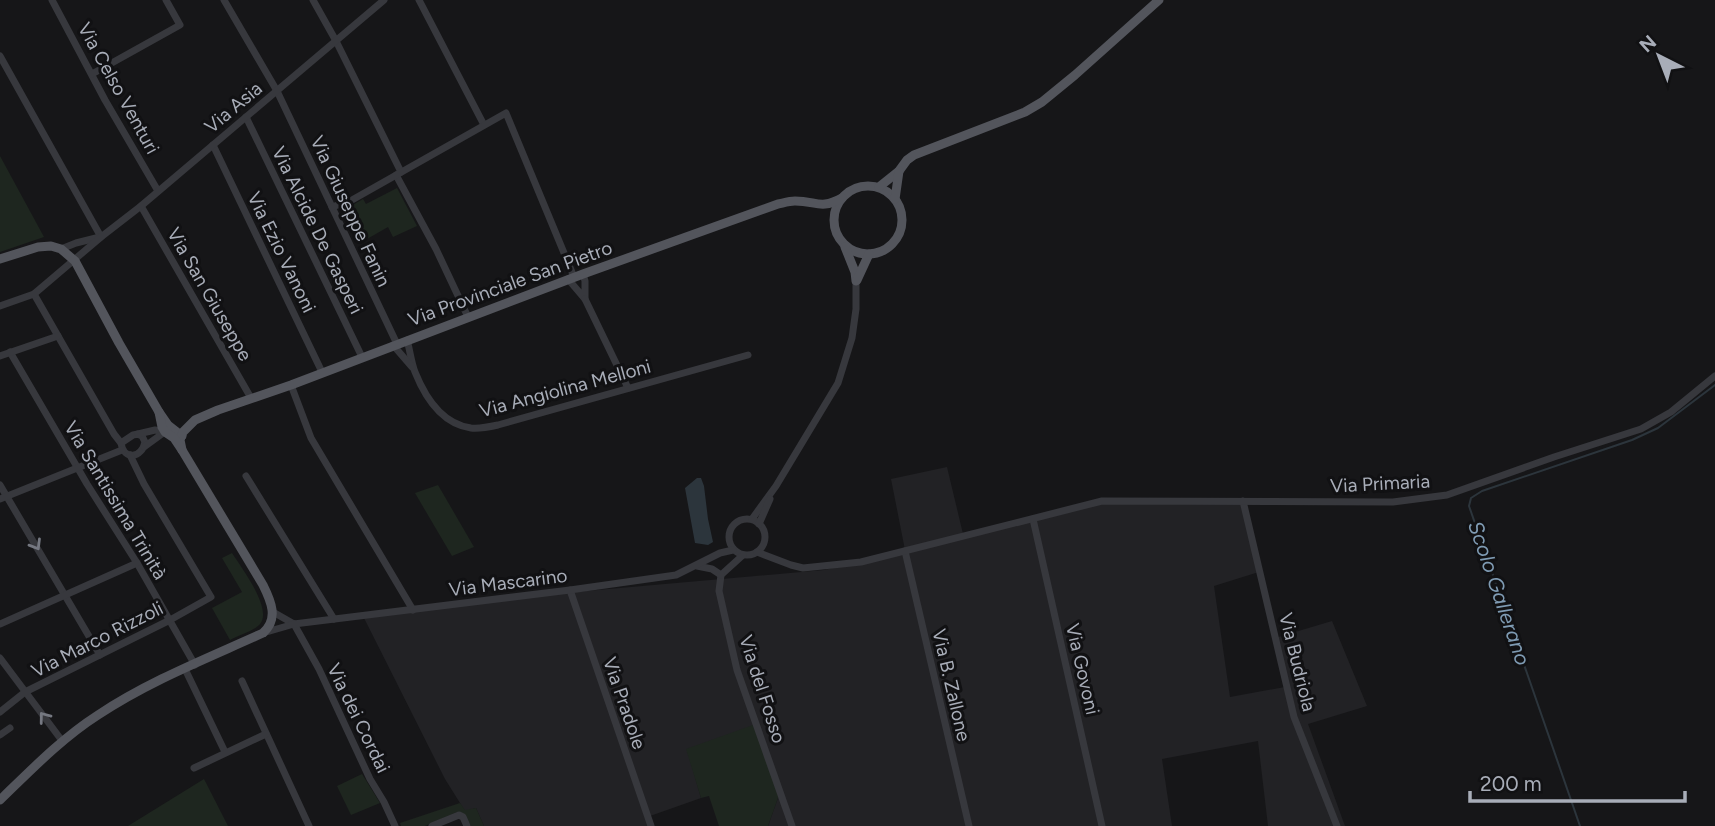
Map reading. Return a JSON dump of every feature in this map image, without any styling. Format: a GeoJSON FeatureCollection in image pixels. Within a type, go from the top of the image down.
{"type":"FeatureCollection","features":[{"type":"Feature","properties":{"kind":"main road"},"geometry":{"type":"LineString","coordinates":[[879,187],[899,172],[914,155],[1042,102],[1159,0]]}},
{"type":"Feature","properties":{"kind":"main road"},"geometry":{"type":"LineString","coordinates":[[895,199],[899,172]]}},
{"type":"Feature","properties":{"kind":"main road"},"geometry":{"type":"LineString","coordinates":[[843,243],[853,250],[869,254],[889,247],[899,236],[902,227],[900,207],[895,199],[879,187],[864,186],[855,188],[842,198],[835,211],[836,230],[855,272],[856,281]]}},
{"type":"Feature","properties":{"kind":"main road","name":"Via Provinciale San Pietro"},"geometry":{"type":"LineString","coordinates":[[169,432],[250,398],[778,204],[794,201],[816,205],[831,204],[842,198]]}},
{"type":"Feature","properties":{"kind":"main road"},"geometry":{"type":"LineString","coordinates":[[816,205],[834,221]]}},
{"type":"Feature","properties":{"kind":"main road"},"geometry":{"type":"LineString","coordinates":[[0,259],[38,247],[51,246],[61,249],[75,261],[159,416],[262,585],[273,612],[269,626],[263,633],[110,707],[86,723],[0,800]]}},
{"type":"Feature","properties":{"kind":"main road"},"geometry":{"type":"LineString","coordinates":[[856,281],[869,254]]}},
{"type":"Feature","properties":{"kind":"main road"},"geometry":{"type":"LineString","coordinates":[[182,450],[180,440],[183,432],[195,420]]}},
{"type":"Feature","properties":{"kind":"main road"},"geometry":{"type":"LineString","coordinates":[[169,432],[182,436]]}},
{"type":"Feature","properties":{"kind":"street","name":"Via Celso Venturi"},"geometry":{"type":"LineString","coordinates":[[52,0],[158,191]]}},
{"type":"Feature","properties":{"kind":"street"},"geometry":{"type":"LineString","coordinates":[[92,74],[180,26],[166,0]]}},
{"type":"Feature","properties":{"kind":"street","name":"Via Giuseppe Fanin"},"geometry":{"type":"LineString","coordinates":[[224,0],[277,91],[399,343]]}},
{"type":"Feature","properties":{"kind":"street"},"geometry":{"type":"LineString","coordinates":[[313,0],[336,41],[468,317]]}},
{"type":"Feature","properties":{"kind":"street","name":"Via Asia"},"geometry":{"type":"LineString","coordinates":[[0,306],[34,294],[384,0]]}},
{"type":"Feature","properties":{"kind":"street"},"geometry":{"type":"LineString","coordinates":[[419,0],[484,125]]}},
{"type":"Feature","properties":{"kind":"street"},"geometry":{"type":"LineString","coordinates":[[0,55],[100,237]]}},
{"type":"Feature","properties":{"kind":"street"},"geometry":{"type":"LineString","coordinates":[[332,207],[352,200],[506,113],[575,277],[628,388]]}},
{"type":"Feature","properties":{"kind":"street","name":"Via Alcide De Gasperi"},"geometry":{"type":"LineString","coordinates":[[246,117],[362,357]]}},
{"type":"Feature","properties":{"kind":"street","name":"Via Ezio Vanoni"},"geometry":{"type":"LineString","coordinates":[[213,145],[322,372]]}},
{"type":"Feature","properties":{"kind":"street","name":"Via San Giuseppe"},"geometry":{"type":"LineString","coordinates":[[141,206],[250,398]]}},
{"type":"Feature","properties":{"kind":"street","name":"Via Asia"},"geometry":{"type":"LineString","coordinates":[[61,249],[100,237]]}},
{"type":"Feature","properties":{"kind":"street"},"geometry":{"type":"LineString","coordinates":[[575,277],[585,281],[585,299]]}},
{"type":"Feature","properties":{"kind":"street"},"geometry":{"type":"LineString","coordinates":[[756,521],[838,383],[852,338],[856,281]]}},
{"type":"Feature","properties":{"kind":"street"},"geometry":{"type":"LineString","coordinates":[[34,294],[114,434],[130,455],[140,453],[169,432]]}},
{"type":"Feature","properties":{"kind":"street"},"geometry":{"type":"LineString","coordinates":[[0,356],[58,335]]}},
{"type":"Feature","properties":{"kind":"street","name":"Via Angiolina Melloni"},"geometry":{"type":"LineString","coordinates":[[399,343],[414,370]]}},
{"type":"Feature","properties":{"kind":"street","name":"Via Angiolina Melloni"},"geometry":{"type":"LineString","coordinates":[[399,343],[431,403],[459,425],[471,428],[498,425],[748,355]]}},
{"type":"Feature","properties":{"kind":"street","name":"Via Santissima Trinità"},"geometry":{"type":"LineString","coordinates":[[10,352],[170,621],[225,752]]}},
{"type":"Feature","properties":{"kind":"street","name":"Via Primaria"},"geometry":{"type":"LineString","coordinates":[[1033,519],[1102,501],[1393,502],[1447,495],[1641,429],[1671,412],[1715,376]]}},
{"type":"Feature","properties":{"kind":"street"},"geometry":{"type":"LineString","coordinates":[[290,385],[311,438],[413,610]]}},
{"type":"Feature","properties":{"kind":"street"},"geometry":{"type":"LineString","coordinates":[[146,432],[156,426],[159,416]]}},
{"type":"Feature","properties":{"kind":"street"},"geometry":{"type":"LineString","coordinates":[[3,497],[122,446],[133,435],[155,430],[169,432]]}},
{"type":"Feature","properties":{"kind":"street"},"geometry":{"type":"LineString","coordinates":[[138,434],[144,439],[145,447]]}},
{"type":"Feature","properties":{"kind":"street","name":"Via Marco Rizzoli"},"geometry":{"type":"LineString","coordinates":[[0,712],[25,692],[170,621],[211,597],[144,484],[130,455]]}},
{"type":"Feature","properties":{"kind":"street"},"geometry":{"type":"LineString","coordinates":[[246,476],[334,620]]}},
{"type":"Feature","properties":{"kind":"street"},"geometry":{"type":"LineString","coordinates":[[0,485],[3,497],[100,655]]}},
{"type":"Feature","properties":{"kind":"street","name":"Via Budriola"},"geometry":{"type":"LineString","coordinates":[[1243,501],[1294,717],[1337,826]]}},
{"type":"Feature","properties":{"kind":"street"},"geometry":{"type":"LineString","coordinates":[[720,553],[751,555],[757,552],[763,545],[765,534],[756,521],[741,519],[732,526],[729,542],[737,552]]}},
{"type":"Feature","properties":{"kind":"street"},"geometry":{"type":"LineString","coordinates":[[757,552],[803,568],[861,562],[1033,519]]}},
{"type":"Feature","properties":{"kind":"street","name":"Via Govoni"},"geometry":{"type":"LineString","coordinates":[[1033,519],[1102,826]]}},
{"type":"Feature","properties":{"kind":"street"},"geometry":{"type":"LineString","coordinates":[[720,553],[729,542]]}},
{"type":"Feature","properties":{"kind":"street"},"geometry":{"type":"LineString","coordinates":[[763,545],[776,560]]}},
{"type":"Feature","properties":{"kind":"street","name":"Via B. Zallone"},"geometry":{"type":"LineString","coordinates":[[905,551],[969,826]]}},
{"type":"Feature","properties":{"kind":"street"},"geometry":{"type":"LineString","coordinates":[[696,566],[712,569],[721,575],[733,564],[737,552]]}},
{"type":"Feature","properties":{"kind":"street","name":"Via Mascarino"},"geometry":{"type":"LineString","coordinates":[[263,633],[294,624],[676,575],[720,553]]}},
{"type":"Feature","properties":{"kind":"street"},"geometry":{"type":"LineString","coordinates":[[0,624],[137,563]]}},
{"type":"Feature","properties":{"kind":"street","name":"Via del Fosso"},"geometry":{"type":"LineString","coordinates":[[721,575],[719,591],[737,670],[792,826]]}},
{"type":"Feature","properties":{"kind":"street","name":"Via Pradole"},"geometry":{"type":"LineString","coordinates":[[570,590],[651,826]]}},
{"type":"Feature","properties":{"kind":"street"},"geometry":{"type":"LineString","coordinates":[[273,612],[294,624]]}},
{"type":"Feature","properties":{"kind":"street","name":"Via dei Cordai"},"geometry":{"type":"LineString","coordinates":[[294,624],[395,826]]}},
{"type":"Feature","properties":{"kind":"street"},"geometry":{"type":"LineString","coordinates":[[0,658],[63,742]]}},
{"type":"Feature","properties":{"kind":"street"},"geometry":{"type":"LineString","coordinates":[[242,681],[309,826]]}},
{"type":"Feature","properties":{"kind":"street"},"geometry":{"type":"LineString","coordinates":[[0,736],[10,728]]}},
{"type":"Feature","properties":{"kind":"street"},"geometry":{"type":"LineString","coordinates":[[194,768],[266,734]]}},
{"type":"Feature","properties":{"kind":"street"},"geometry":{"type":"LineString","coordinates":[[432,826],[458,815],[463,817],[467,826]]}},
{"type":"Feature","properties":{"kind":"shaded area"},"geometry":{"type":"Polygon","coordinates":[[[0,156],[44,237],[0,252],[0,156]]]}},
{"type":"Feature","properties":{"kind":"shaded area"},"geometry":{"type":"Polygon","coordinates":[[[397,188],[417,226],[393,237],[388,227],[360,243],[341,212],[363,199],[366,204],[397,188]]]}},
{"type":"Feature","properties":{"kind":"shaded area"},"geometry":{"type":"Polygon","coordinates":[[[947,467],[964,538],[1107,502],[1245,498],[1262,571],[1214,586],[1230,697],[1285,687],[1275,638],[1332,621],[1367,706],[1308,724],[1345,826],[1268,826],[1258,741],[1162,759],[1172,826],[768,826],[779,795],[687,749],[701,798],[650,816],[650,826],[484,826],[476,808],[465,811],[445,779],[363,616],[586,591],[824,570],[876,558],[905,550],[891,479],[947,467]]]}},
{"type":"Feature","properties":{"kind":"shaded area"},"geometry":{"type":"Polygon","coordinates":[[[697,478],[701,478],[704,486],[713,542],[708,545],[695,543],[685,488],[697,478]]]}},
{"type":"Feature","properties":{"kind":"shaded area"},"geometry":{"type":"Polygon","coordinates":[[[438,485],[474,547],[452,556],[415,493],[438,485]]]}},
{"type":"Feature","properties":{"kind":"shaded area"},"geometry":{"type":"Polygon","coordinates":[[[232,553],[254,588],[263,617],[260,624],[250,631],[230,640],[212,608],[242,592],[222,558],[232,553]]]}},
{"type":"Feature","properties":{"kind":"shaded area"},"geometry":{"type":"Polygon","coordinates":[[[753,725],[779,795],[768,826],[719,826],[709,796],[701,798],[686,749],[753,725]]]}},
{"type":"Feature","properties":{"kind":"shaded area"},"geometry":{"type":"Polygon","coordinates":[[[362,774],[380,803],[351,815],[337,786],[362,774]]]}},
{"type":"Feature","properties":{"kind":"shaded area"},"geometry":{"type":"Polygon","coordinates":[[[204,779],[228,826],[128,826],[204,779]]]}},
{"type":"Feature","properties":{"kind":"shaded area"},"geometry":{"type":"Polygon","coordinates":[[[460,803],[465,810],[476,808],[484,826],[471,826],[466,817],[457,812],[425,826],[401,826],[400,823],[460,803]]]}},
{"type":"Feature","properties":{"kind":"waterway","name":"Scolo Gallerano"},"geometry":{"type":"LineString","coordinates":[[1580,826],[1469,506],[1471,498],[1482,491],[1632,440],[1658,428],[1715,385]]}}]}
